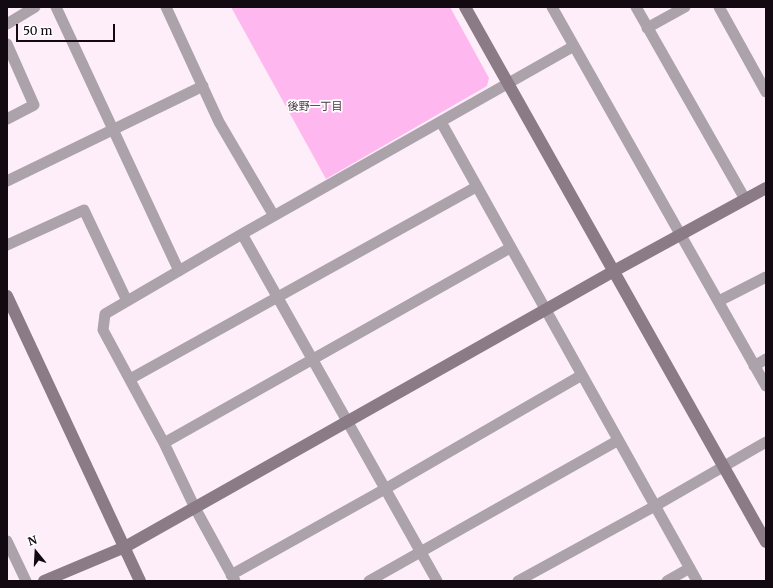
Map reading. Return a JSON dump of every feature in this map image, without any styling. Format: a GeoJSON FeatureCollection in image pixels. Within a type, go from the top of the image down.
{"type":"FeatureCollection","features":[{"type":"Feature","properties":{"kind":"street"},"geometry":{"type":"LineString","coordinates":[[7,24],[35,7]]}},
{"type":"Feature","properties":{"kind":"street"},"geometry":{"type":"LineString","coordinates":[[56,7],[179,270]]}},
{"type":"Feature","properties":{"kind":"street"},"geometry":{"type":"LineString","coordinates":[[166,7],[219,122],[274,216]]}},
{"type":"Feature","properties":{"kind":"street"},"geometry":{"type":"LineString","coordinates":[[465,7],[766,542]]}},
{"type":"Feature","properties":{"kind":"street"},"geometry":{"type":"LineString","coordinates":[[552,7],[766,386]]}},
{"type":"Feature","properties":{"kind":"street"},"geometry":{"type":"LineString","coordinates":[[636,7],[745,199]]}},
{"type":"Feature","properties":{"kind":"street"},"geometry":{"type":"LineString","coordinates":[[647,28],[684,7]]}},
{"type":"Feature","properties":{"kind":"street"},"geometry":{"type":"LineString","coordinates":[[719,7],[766,92]]}},
{"type":"Feature","properties":{"kind":"street"},"geometry":{"type":"LineString","coordinates":[[7,44],[34,105],[7,119]]}},
{"type":"Feature","properties":{"kind":"street"},"geometry":{"type":"LineString","coordinates":[[574,46],[242,234],[105,314],[103,330],[164,443],[195,508],[233,578],[582,375]]}},
{"type":"Feature","properties":{"kind":"street"},"geometry":{"type":"LineString","coordinates":[[7,181],[203,86]]}},
{"type":"Feature","properties":{"kind":"street"},"geometry":{"type":"LineString","coordinates":[[440,122],[697,581]]}},
{"type":"Feature","properties":{"kind":"street"},"geometry":{"type":"LineString","coordinates":[[130,379],[476,187]]}},
{"type":"Feature","properties":{"kind":"street"},"geometry":{"type":"LineString","coordinates":[[44,581],[124,547],[614,271],[766,188]]}},
{"type":"Feature","properties":{"kind":"street"},"geometry":{"type":"LineString","coordinates":[[7,245],[84,210],[127,301]]}},
{"type":"Feature","properties":{"kind":"street"},"geometry":{"type":"LineString","coordinates":[[242,234],[437,581]]}},
{"type":"Feature","properties":{"kind":"street"},"geometry":{"type":"LineString","coordinates":[[164,443],[510,248]]}},
{"type":"Feature","properties":{"kind":"street"},"geometry":{"type":"LineString","coordinates":[[719,301],[766,276]]}},
{"type":"Feature","properties":{"kind":"street"},"geometry":{"type":"LineString","coordinates":[[7,296],[140,581]]}},
{"type":"Feature","properties":{"kind":"street"},"geometry":{"type":"LineString","coordinates":[[754,366],[766,359]]}},
{"type":"Feature","properties":{"kind":"street"},"geometry":{"type":"LineString","coordinates":[[369,581],[618,441]]}},
{"type":"Feature","properties":{"kind":"street"},"geometry":{"type":"LineString","coordinates":[[518,581],[655,506],[766,442]]}},
{"type":"Feature","properties":{"kind":"street"},"geometry":{"type":"LineString","coordinates":[[7,541],[26,581]]}},
{"type":"Feature","properties":{"kind":"street"},"geometry":{"type":"LineString","coordinates":[[667,581],[690,568]]}},
{"type":"Feature","properties":{"kind":"shaded area"},"geometry":{"type":"Polygon","coordinates":[[[231,7],[450,7],[489,78],[487,86],[326,179],[231,7]]]}},
{"type":"Feature","properties":{"kind":"district","name":"後野一丁目"},"geometry":{"type":"Point","coordinates":[315,107]}}]}
